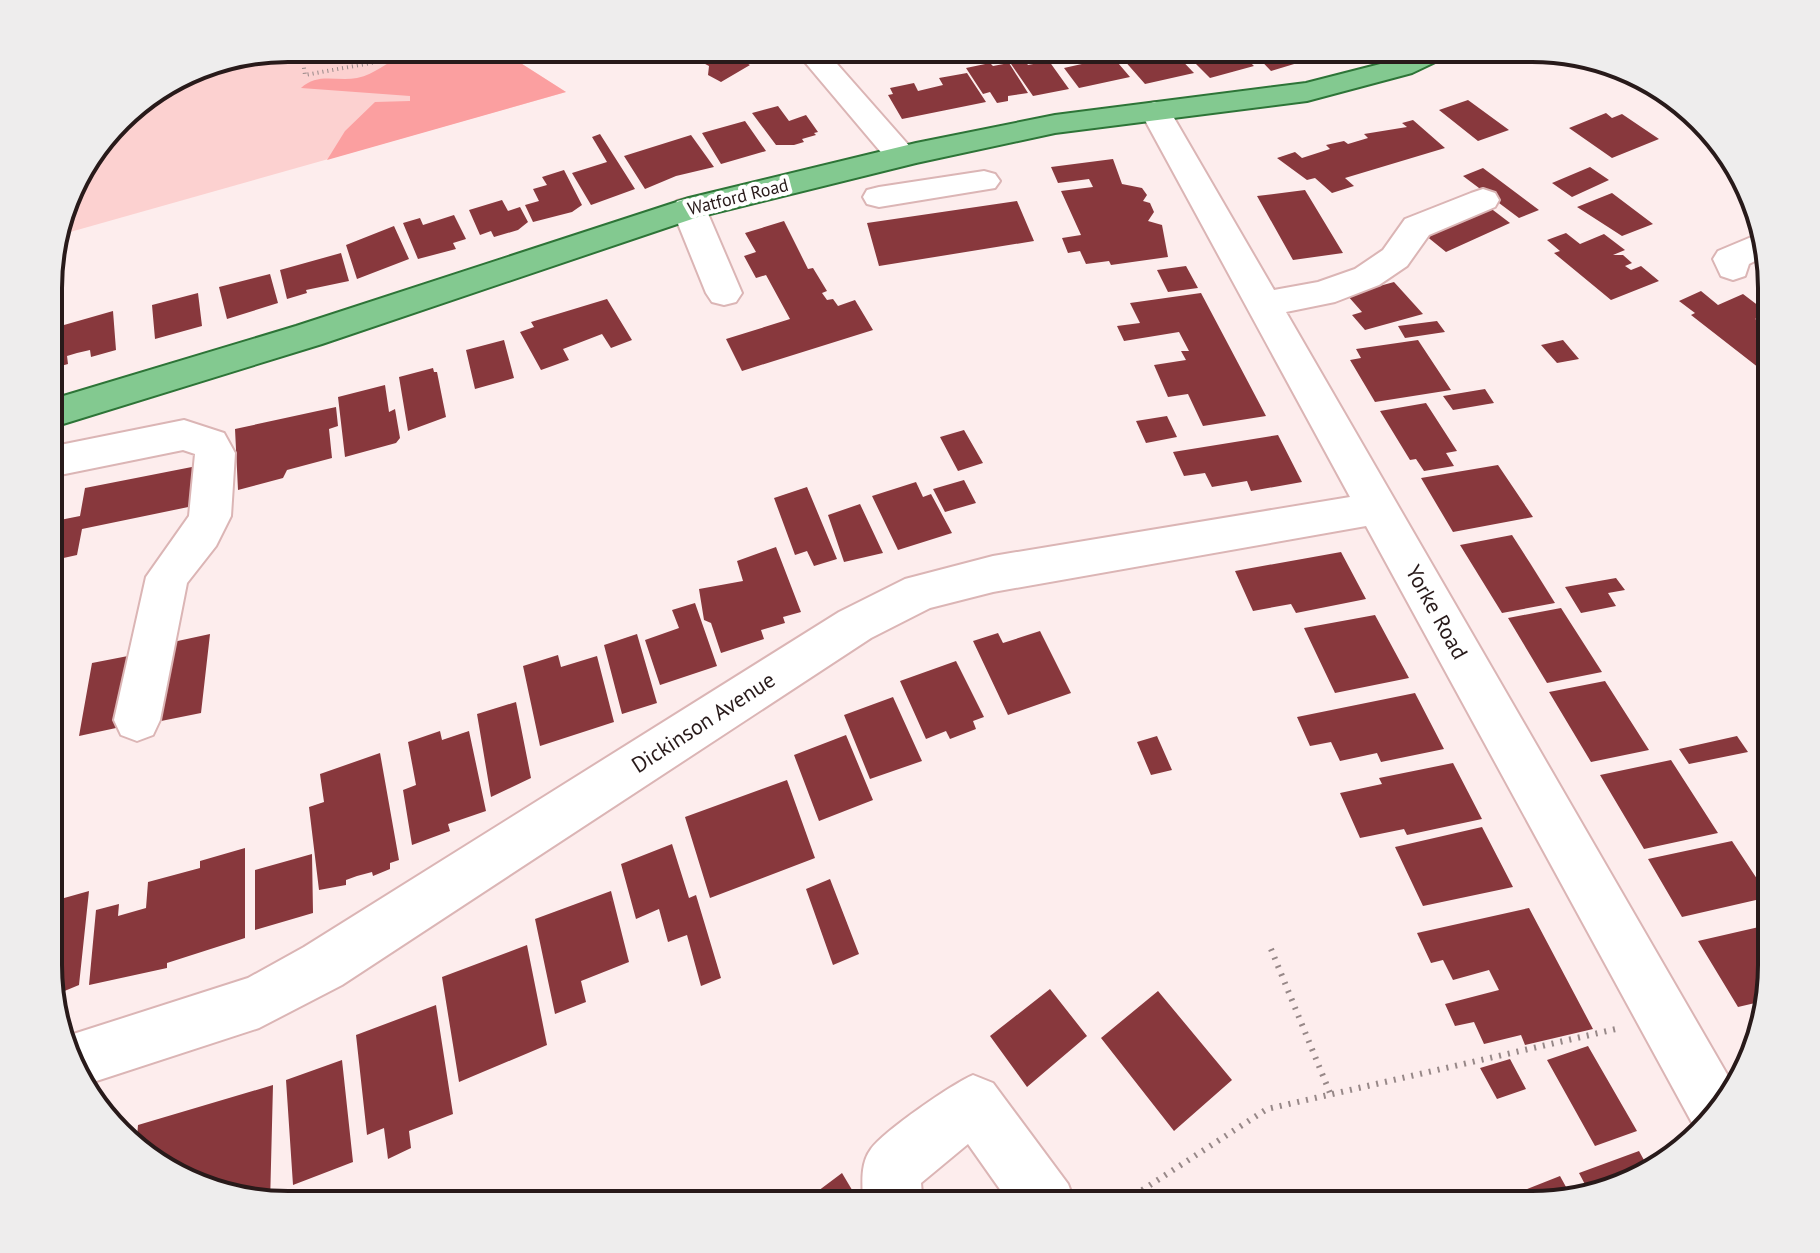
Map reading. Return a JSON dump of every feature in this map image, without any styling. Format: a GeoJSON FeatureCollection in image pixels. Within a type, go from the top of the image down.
{"type":"FeatureCollection","features":[{"type":"Feature","properties":{"kind":"main road","name":"Watford Road"},"geometry":{"type":"LineString","coordinates":[[62,410],[309,335],[689,209],[908,154],[1055,124],[1307,92],[1413,62]]}},
{"type":"Feature","properties":{"kind":"street"},"geometry":{"type":"LineString","coordinates":[[820,62],[939,188]]}},
{"type":"Feature","properties":{"kind":"street","name":"Yorke Road"},"geometry":{"type":"LineString","coordinates":[[1155,111],[1711,1102]]}},
{"type":"Feature","properties":{"kind":"street"},"geometry":{"type":"LineString","coordinates":[[879,197],[984,181]]}},
{"type":"Feature","properties":{"kind":"street"},"geometry":{"type":"LineString","coordinates":[[1264,304],[1323,293],[1367,277],[1395,258],[1417,227],[1483,200]]}},
{"type":"Feature","properties":{"kind":"street"},"geometry":{"type":"LineString","coordinates":[[689,209],[724,293]]}},
{"type":"Feature","properties":{"kind":"street"},"geometry":{"type":"LineString","coordinates":[[1733,268],[1730,259],[1754,247]]}},
{"type":"Feature","properties":{"kind":"street"},"geometry":{"type":"LineString","coordinates":[[62,460],[184,435],[210,444],[215,453],[210,516],[201,534],[167,577],[137,720]]}},
{"type":"Feature","properties":{"kind":"street","name":"Dickinson Avenue"},"geometry":{"type":"LineString","coordinates":[[82,1058],[259,1001],[297,980],[855,625],[920,592],[993,574],[1379,508]]}},
{"type":"Feature","properties":{"kind":"street"},"geometry":{"type":"LineString","coordinates":[[892,1191],[891,1170],[973,1103],[1037,1191]]}},
{"type":"Feature","properties":{"kind":"path"},"geometry":{"type":"LineString","coordinates":[[303,62],[305,75],[376,62]]}},
{"type":"Feature","properties":{"kind":"path"},"geometry":{"type":"LineString","coordinates":[[1271,949],[1330,1093]]}},
{"type":"Feature","properties":{"kind":"path"},"geometry":{"type":"LineString","coordinates":[[1141,1191],[1267,1109],[1663,1019]]}},
{"type":"Feature","properties":{"kind":"shaded area"},"geometry":{"type":"Polygon","coordinates":[[[273,62],[519,62],[566,92],[69,232],[79,201],[92,175],[118,139],[139,118],[175,92],[229,70],[273,62]]]}},
{"type":"Feature","properties":{"kind":"shaded area"},"geometry":{"type":"Polygon","coordinates":[[[389,62],[519,62],[566,92],[327,160],[345,131],[375,102],[410,101],[410,96],[301,88],[314,80],[350,79],[375,71],[389,62]]]}},
{"type":"Feature","properties":{"kind":"building"},"geometry":{"type":"Polygon","coordinates":[[[701,62],[745,62],[750,65],[721,82],[708,75],[709,66],[701,62]]]}},
{"type":"Feature","properties":{"kind":"building"},"geometry":{"type":"Polygon","coordinates":[[[1010,62],[1026,62],[1028,65],[1050,62],[1069,89],[1033,96],[1010,62]]]}},
{"type":"Feature","properties":{"kind":"building"},"geometry":{"type":"Polygon","coordinates":[[[1091,62],[1117,62],[1130,77],[1079,88],[1064,68],[1091,62]]]}},
{"type":"Feature","properties":{"kind":"building"},"geometry":{"type":"Polygon","coordinates":[[[1126,62],[1183,62],[1194,73],[1145,84],[1126,62]]]}},
{"type":"Feature","properties":{"kind":"building"},"geometry":{"type":"Polygon","coordinates":[[[1194,62],[1250,62],[1254,66],[1210,78],[1194,62]]]}},
{"type":"Feature","properties":{"kind":"building"},"geometry":{"type":"Polygon","coordinates":[[[1262,62],[1301,62],[1271,71],[1262,62]]]}},
{"type":"Feature","properties":{"kind":"building"},"geometry":{"type":"Polygon","coordinates":[[[990,63],[993,66],[1009,63],[1028,93],[1008,96],[1008,101],[997,103],[990,92],[983,94],[966,68],[990,63]]]}},
{"type":"Feature","properties":{"kind":"building"},"geometry":{"type":"Polygon","coordinates":[[[967,73],[986,102],[902,119],[888,95],[893,94],[890,88],[914,83],[918,91],[943,85],[939,78],[967,73]]]}},
{"type":"Feature","properties":{"kind":"building"},"geometry":{"type":"Polygon","coordinates":[[[1468,100],[1509,130],[1478,141],[1439,110],[1468,100]]]}},
{"type":"Feature","properties":{"kind":"building"},"geometry":{"type":"Polygon","coordinates":[[[778,106],[789,121],[806,115],[818,132],[814,133],[816,135],[794,145],[776,145],[752,113],[778,106]]]}},
{"type":"Feature","properties":{"kind":"building"},"geometry":{"type":"Polygon","coordinates":[[[1606,113],[1612,118],[1622,114],[1659,139],[1612,158],[1569,128],[1606,113]]]}},
{"type":"Feature","properties":{"kind":"building"},"geometry":{"type":"Polygon","coordinates":[[[1413,120],[1445,148],[1345,178],[1354,186],[1332,193],[1315,178],[1307,180],[1277,158],[1295,152],[1302,158],[1330,149],[1326,145],[1344,141],[1348,144],[1368,138],[1364,134],[1407,127],[1402,123],[1413,120]]]}},
{"type":"Feature","properties":{"kind":"building"},"geometry":{"type":"Polygon","coordinates":[[[745,121],[766,151],[721,164],[702,133],[745,121]]]}},
{"type":"Feature","properties":{"kind":"building"},"geometry":{"type":"Polygon","coordinates":[[[600,134],[635,189],[591,205],[572,173],[607,162],[592,137],[600,134]]]}},
{"type":"Feature","properties":{"kind":"building"},"geometry":{"type":"Polygon","coordinates":[[[691,135],[714,167],[676,176],[645,189],[624,156],[691,135]]]}},
{"type":"Feature","properties":{"kind":"building"},"geometry":{"type":"Polygon","coordinates":[[[1113,159],[1122,184],[1142,188],[1147,195],[1143,201],[1150,203],[1154,212],[1148,221],[1162,225],[1168,257],[1111,265],[1109,261],[1086,264],[1080,251],[1068,253],[1062,238],[1081,235],[1061,191],[1093,187],[1089,179],[1058,183],[1051,167],[1113,159]]]}},
{"type":"Feature","properties":{"kind":"building"},"geometry":{"type":"Polygon","coordinates":[[[1590,167],[1609,180],[1572,197],[1552,183],[1590,167]]]}},
{"type":"Feature","properties":{"kind":"building"},"geometry":{"type":"Polygon","coordinates":[[[1483,168],[1539,210],[1519,218],[1463,176],[1483,168]]]}},
{"type":"Feature","properties":{"kind":"building"},"geometry":{"type":"Polygon","coordinates":[[[564,170],[582,205],[572,212],[533,222],[525,205],[539,201],[533,189],[547,185],[542,177],[564,170]]]}},
{"type":"Feature","properties":{"kind":"building"},"geometry":{"type":"Polygon","coordinates":[[[1305,190],[1343,253],[1293,260],[1257,196],[1305,190]]]}},
{"type":"Feature","properties":{"kind":"building"},"geometry":{"type":"Polygon","coordinates":[[[1612,193],[1653,224],[1622,236],[1577,207],[1612,193]]]}},
{"type":"Feature","properties":{"kind":"building"},"geometry":{"type":"Polygon","coordinates":[[[502,200],[508,211],[520,207],[528,222],[518,230],[494,237],[491,231],[480,235],[469,210],[502,200]]]}},
{"type":"Feature","properties":{"kind":"building"},"geometry":{"type":"Polygon","coordinates":[[[1017,201],[1034,241],[879,266],[867,223],[1017,201]]]}},
{"type":"Feature","properties":{"kind":"building"},"geometry":{"type":"Polygon","coordinates":[[[1489,207],[1510,223],[1446,252],[1425,235],[1489,207]]]}},
{"type":"Feature","properties":{"kind":"building"},"geometry":{"type":"Polygon","coordinates":[[[454,215],[466,239],[453,243],[456,249],[418,259],[403,223],[420,218],[423,225],[454,215]]]}},
{"type":"Feature","properties":{"kind":"building"},"geometry":{"type":"Polygon","coordinates":[[[784,221],[808,269],[813,268],[827,291],[822,293],[827,300],[833,299],[838,306],[855,300],[873,330],[742,371],[726,339],[790,319],[766,275],[756,278],[744,256],[756,252],[745,233],[784,221]]]}},
{"type":"Feature","properties":{"kind":"building"},"geometry":{"type":"Polygon","coordinates":[[[394,226],[409,259],[357,279],[346,245],[394,226]]]}},
{"type":"Feature","properties":{"kind":"building"},"geometry":{"type":"Polygon","coordinates":[[[1566,233],[1580,244],[1604,234],[1625,250],[1613,255],[1623,255],[1632,263],[1625,266],[1631,270],[1641,266],[1659,281],[1611,300],[1554,253],[1560,251],[1547,240],[1566,233]]]}},
{"type":"Feature","properties":{"kind":"building"},"geometry":{"type":"Polygon","coordinates":[[[341,253],[349,281],[306,290],[307,293],[287,299],[280,270],[341,253]]]}},
{"type":"Feature","properties":{"kind":"building"},"geometry":{"type":"Polygon","coordinates":[[[1186,266],[1198,288],[1168,292],[1157,270],[1186,266]]]}},
{"type":"Feature","properties":{"kind":"building"},"geometry":{"type":"Polygon","coordinates":[[[270,274],[278,303],[227,319],[219,287],[270,274]]]}},
{"type":"Feature","properties":{"kind":"building"},"geometry":{"type":"Polygon","coordinates":[[[1394,282],[1423,314],[1365,330],[1352,315],[1362,312],[1347,295],[1394,282]]]}},
{"type":"Feature","properties":{"kind":"building"},"geometry":{"type":"Polygon","coordinates":[[[1701,291],[1718,305],[1743,294],[1758,305],[1758,318],[1755,319],[1758,320],[1758,367],[1691,315],[1695,313],[1679,301],[1701,291]]]}},
{"type":"Feature","properties":{"kind":"building"},"geometry":{"type":"Polygon","coordinates":[[[198,293],[202,326],[155,339],[152,305],[198,293]]]}},
{"type":"Feature","properties":{"kind":"building"},"geometry":{"type":"Polygon","coordinates":[[[1201,293],[1266,416],[1203,426],[1188,394],[1168,397],[1154,365],[1186,360],[1181,351],[1189,351],[1179,332],[1124,341],[1117,326],[1140,323],[1130,303],[1201,293]]]}},
{"type":"Feature","properties":{"kind":"building"},"geometry":{"type":"Polygon","coordinates":[[[607,299],[632,340],[611,348],[602,334],[563,349],[569,360],[541,370],[520,332],[534,327],[531,322],[607,299]]]}},
{"type":"Feature","properties":{"kind":"building"},"geometry":{"type":"Polygon","coordinates":[[[113,311],[116,350],[91,357],[90,350],[77,353],[67,356],[68,364],[62,366],[62,326],[113,311]]]}},
{"type":"Feature","properties":{"kind":"building"},"geometry":{"type":"Polygon","coordinates":[[[1437,321],[1445,332],[1405,338],[1398,326],[1437,321]]]}},
{"type":"Feature","properties":{"kind":"building"},"geometry":{"type":"Polygon","coordinates":[[[504,340],[514,378],[475,389],[466,350],[504,340]]]}},
{"type":"Feature","properties":{"kind":"building"},"geometry":{"type":"Polygon","coordinates":[[[1418,340],[1451,390],[1375,402],[1350,360],[1361,358],[1356,349],[1418,340]]]}},
{"type":"Feature","properties":{"kind":"building"},"geometry":{"type":"Polygon","coordinates":[[[1563,340],[1579,359],[1557,363],[1541,345],[1563,340]]]}},
{"type":"Feature","properties":{"kind":"building"},"geometry":{"type":"Polygon","coordinates":[[[433,368],[437,372],[446,417],[408,431],[399,377],[433,368]]]}},
{"type":"Feature","properties":{"kind":"building"},"geometry":{"type":"Polygon","coordinates":[[[385,385],[389,412],[395,409],[400,438],[396,443],[345,457],[338,397],[385,385]]]}},
{"type":"Feature","properties":{"kind":"building"},"geometry":{"type":"Polygon","coordinates":[[[1485,389],[1494,403],[1453,410],[1443,396],[1485,389]]]}},
{"type":"Feature","properties":{"kind":"building"},"geometry":{"type":"Polygon","coordinates":[[[1426,403],[1457,451],[1446,453],[1454,466],[1424,471],[1416,459],[1410,460],[1380,411],[1426,403]]]}},
{"type":"Feature","properties":{"kind":"building"},"geometry":{"type":"Polygon","coordinates":[[[336,407],[338,426],[329,429],[332,458],[287,470],[283,478],[238,490],[235,429],[336,407]]]}},
{"type":"Feature","properties":{"kind":"building"},"geometry":{"type":"Polygon","coordinates":[[[1167,416],[1177,437],[1146,443],[1136,421],[1167,416]]]}},
{"type":"Feature","properties":{"kind":"building"},"geometry":{"type":"Polygon","coordinates":[[[964,430],[983,463],[958,471],[940,437],[964,430]]]}},
{"type":"Feature","properties":{"kind":"building"},"geometry":{"type":"Polygon","coordinates":[[[1278,435],[1302,482],[1251,491],[1247,481],[1212,487],[1205,473],[1184,476],[1173,452],[1278,435]]]}},
{"type":"Feature","properties":{"kind":"building"},"geometry":{"type":"Polygon","coordinates":[[[202,465],[198,505],[82,529],[77,555],[62,558],[62,520],[80,516],[85,488],[202,465]]]}},
{"type":"Feature","properties":{"kind":"building"},"geometry":{"type":"Polygon","coordinates":[[[1498,465],[1533,517],[1453,532],[1421,478],[1498,465]]]}},
{"type":"Feature","properties":{"kind":"building"},"geometry":{"type":"Polygon","coordinates":[[[964,480],[976,503],[945,512],[933,489],[964,480]]]}},
{"type":"Feature","properties":{"kind":"building"},"geometry":{"type":"Polygon","coordinates":[[[916,482],[923,497],[931,494],[952,533],[898,550],[872,496],[916,482]]]}},
{"type":"Feature","properties":{"kind":"building"},"geometry":{"type":"Polygon","coordinates":[[[807,487],[837,559],[814,566],[807,551],[795,555],[774,498],[807,487]]]}},
{"type":"Feature","properties":{"kind":"building"},"geometry":{"type":"Polygon","coordinates":[[[860,504],[883,553],[844,562],[828,515],[860,504]]]}},
{"type":"Feature","properties":{"kind":"building"},"geometry":{"type":"Polygon","coordinates":[[[1512,535],[1555,603],[1502,613],[1460,545],[1512,535]]]}},
{"type":"Feature","properties":{"kind":"building"},"geometry":{"type":"Polygon","coordinates":[[[776,547],[801,612],[783,617],[785,623],[761,630],[764,639],[721,653],[711,623],[704,620],[699,589],[743,581],[737,561],[776,547]]]}},
{"type":"Feature","properties":{"kind":"building"},"geometry":{"type":"Polygon","coordinates":[[[1341,552],[1366,599],[1296,613],[1291,604],[1253,611],[1235,571],[1341,552]]]}},
{"type":"Feature","properties":{"kind":"building"},"geometry":{"type":"Polygon","coordinates":[[[1616,578],[1625,590],[1608,593],[1616,606],[1581,613],[1565,587],[1616,578]]]}},
{"type":"Feature","properties":{"kind":"building"},"geometry":{"type":"Polygon","coordinates":[[[695,603],[717,666],[660,685],[645,640],[679,628],[672,610],[695,603]]]}},
{"type":"Feature","properties":{"kind":"building"},"geometry":{"type":"Polygon","coordinates":[[[1561,608],[1602,672],[1547,683],[1508,618],[1561,608]]]}},
{"type":"Feature","properties":{"kind":"building"},"geometry":{"type":"Polygon","coordinates":[[[1375,615],[1409,678],[1335,693],[1304,628],[1375,615]]]}},
{"type":"Feature","properties":{"kind":"building"},"geometry":{"type":"Polygon","coordinates":[[[1040,631],[1071,693],[1008,715],[973,641],[998,633],[1003,643],[1040,631]]]}},
{"type":"Feature","properties":{"kind":"building"},"geometry":{"type":"Polygon","coordinates":[[[210,634],[201,713],[161,721],[173,642],[210,634]]]}},
{"type":"Feature","properties":{"kind":"building"},"geometry":{"type":"Polygon","coordinates":[[[637,634],[657,703],[622,714],[604,645],[637,634]]]}},
{"type":"Feature","properties":{"kind":"building"},"geometry":{"type":"Polygon","coordinates":[[[558,655],[561,667],[597,656],[614,722],[540,746],[523,666],[558,655]]]}},
{"type":"Feature","properties":{"kind":"building"},"geometry":{"type":"Polygon","coordinates":[[[128,656],[116,728],[79,736],[92,663],[128,656]]]}},
{"type":"Feature","properties":{"kind":"building"},"geometry":{"type":"Polygon","coordinates":[[[956,661],[984,717],[973,721],[976,729],[950,739],[946,731],[926,739],[900,681],[956,661]]]}},
{"type":"Feature","properties":{"kind":"building"},"geometry":{"type":"Polygon","coordinates":[[[1605,681],[1649,750],[1591,762],[1549,692],[1605,681]]]}},
{"type":"Feature","properties":{"kind":"building"},"geometry":{"type":"Polygon","coordinates":[[[1415,693],[1444,749],[1381,762],[1377,753],[1340,761],[1331,742],[1310,746],[1297,717],[1415,693]]]}},
{"type":"Feature","properties":{"kind":"building"},"geometry":{"type":"Polygon","coordinates":[[[893,697],[922,761],[870,779],[844,715],[893,697]]]}},
{"type":"Feature","properties":{"kind":"building"},"geometry":{"type":"Polygon","coordinates":[[[516,702],[531,778],[491,797],[477,714],[516,702]]]}},
{"type":"Feature","properties":{"kind":"building"},"geometry":{"type":"Polygon","coordinates":[[[440,731],[442,740],[469,731],[486,811],[448,824],[450,831],[412,845],[403,790],[416,785],[408,742],[440,731]]]}},
{"type":"Feature","properties":{"kind":"building"},"geometry":{"type":"Polygon","coordinates":[[[846,735],[873,800],[819,821],[794,755],[846,735]]]}},
{"type":"Feature","properties":{"kind":"building"},"geometry":{"type":"Polygon","coordinates":[[[1157,736],[1172,770],[1151,775],[1137,742],[1157,736]]]}},
{"type":"Feature","properties":{"kind":"building"},"geometry":{"type":"Polygon","coordinates":[[[1737,736],[1748,752],[1689,764],[1679,749],[1737,736]]]}},
{"type":"Feature","properties":{"kind":"building"},"geometry":{"type":"Polygon","coordinates":[[[380,753],[399,860],[390,863],[390,869],[373,876],[372,872],[346,880],[346,885],[319,890],[309,807],[324,802],[320,774],[380,753]]]}},
{"type":"Feature","properties":{"kind":"building"},"geometry":{"type":"Polygon","coordinates":[[[1671,760],[1718,833],[1644,849],[1600,775],[1671,760]]]}},
{"type":"Feature","properties":{"kind":"building"},"geometry":{"type":"Polygon","coordinates":[[[1453,763],[1482,819],[1407,835],[1404,829],[1360,838],[1340,793],[1382,784],[1379,778],[1453,763]]]}},
{"type":"Feature","properties":{"kind":"building"},"geometry":{"type":"Polygon","coordinates":[[[787,780],[815,858],[710,898],[685,817],[787,780]]]}},
{"type":"Feature","properties":{"kind":"building"},"geometry":{"type":"Polygon","coordinates":[[[1482,827],[1513,887],[1423,906],[1395,847],[1482,827]]]}},
{"type":"Feature","properties":{"kind":"building"},"geometry":{"type":"Polygon","coordinates":[[[1732,841],[1758,880],[1758,900],[1682,917],[1648,859],[1732,841]]]}},
{"type":"Feature","properties":{"kind":"building"},"geometry":{"type":"Polygon","coordinates":[[[672,844],[689,898],[696,895],[721,978],[701,986],[687,935],[668,942],[659,909],[636,919],[621,864],[672,844]]]}},
{"type":"Feature","properties":{"kind":"building"},"geometry":{"type":"Polygon","coordinates":[[[245,848],[245,938],[167,963],[167,968],[89,985],[96,910],[119,904],[118,916],[146,908],[148,882],[200,868],[200,861],[245,848]]]}},
{"type":"Feature","properties":{"kind":"building"},"geometry":{"type":"Polygon","coordinates":[[[312,854],[313,913],[255,930],[255,870],[312,854]]]}},
{"type":"Feature","properties":{"kind":"building"},"geometry":{"type":"Polygon","coordinates":[[[830,879],[859,954],[833,965],[806,889],[830,879]]]}},
{"type":"Feature","properties":{"kind":"building"},"geometry":{"type":"Polygon","coordinates":[[[89,891],[79,985],[64,991],[62,980],[62,899],[89,891]]]}},
{"type":"Feature","properties":{"kind":"building"},"geometry":{"type":"Polygon","coordinates":[[[611,891],[629,962],[581,981],[586,1002],[555,1014],[535,919],[611,891]]]}},
{"type":"Feature","properties":{"kind":"building"},"geometry":{"type":"Polygon","coordinates":[[[1529,908],[1593,1029],[1525,1045],[1521,1035],[1484,1044],[1474,1022],[1455,1026],[1445,1004],[1499,990],[1489,970],[1453,980],[1443,960],[1431,963],[1417,933],[1529,908]]]}},
{"type":"Feature","properties":{"kind":"building"},"geometry":{"type":"Polygon","coordinates":[[[1758,927],[1755,1003],[1738,1007],[1698,941],[1758,927]]]}},
{"type":"Feature","properties":{"kind":"building"},"geometry":{"type":"Polygon","coordinates":[[[527,945],[547,1045],[459,1082],[442,977],[527,945]]]}},
{"type":"Feature","properties":{"kind":"building"},"geometry":{"type":"Polygon","coordinates":[[[1050,989],[1087,1036],[1027,1087],[990,1036],[1050,989]]]}},
{"type":"Feature","properties":{"kind":"building"},"geometry":{"type":"Polygon","coordinates":[[[1158,991],[1232,1080],[1174,1131],[1101,1038],[1158,991]]]}},
{"type":"Feature","properties":{"kind":"building"},"geometry":{"type":"Polygon","coordinates":[[[436,1005],[453,1114],[409,1131],[411,1148],[388,1159],[384,1128],[367,1135],[356,1035],[436,1005]]]}},
{"type":"Feature","properties":{"kind":"building"},"geometry":{"type":"Polygon","coordinates":[[[1588,1046],[1637,1131],[1595,1146],[1547,1060],[1588,1046]]]}},
{"type":"Feature","properties":{"kind":"building"},"geometry":{"type":"Polygon","coordinates":[[[1510,1059],[1526,1089],[1497,1099],[1480,1068],[1510,1059]]]}},
{"type":"Feature","properties":{"kind":"building"},"geometry":{"type":"Polygon","coordinates":[[[342,1060],[353,1162],[293,1185],[286,1080],[342,1060]]]}},
{"type":"Feature","properties":{"kind":"building"},"geometry":{"type":"Polygon","coordinates":[[[273,1085],[270,1191],[244,1187],[201,1174],[150,1144],[137,1133],[138,1125],[273,1085]]]}},
{"type":"Feature","properties":{"kind":"building"},"geometry":{"type":"Polygon","coordinates":[[[1639,1151],[1644,1161],[1585,1185],[1579,1173],[1639,1151]]]}},
{"type":"Feature","properties":{"kind":"building"},"geometry":{"type":"Polygon","coordinates":[[[842,1173],[853,1191],[818,1191],[842,1173]]]}},
{"type":"Feature","properties":{"kind":"building"},"geometry":{"type":"Polygon","coordinates":[[[1560,1176],[1567,1188],[1532,1191],[1522,1191],[1560,1176]]]}}]}
